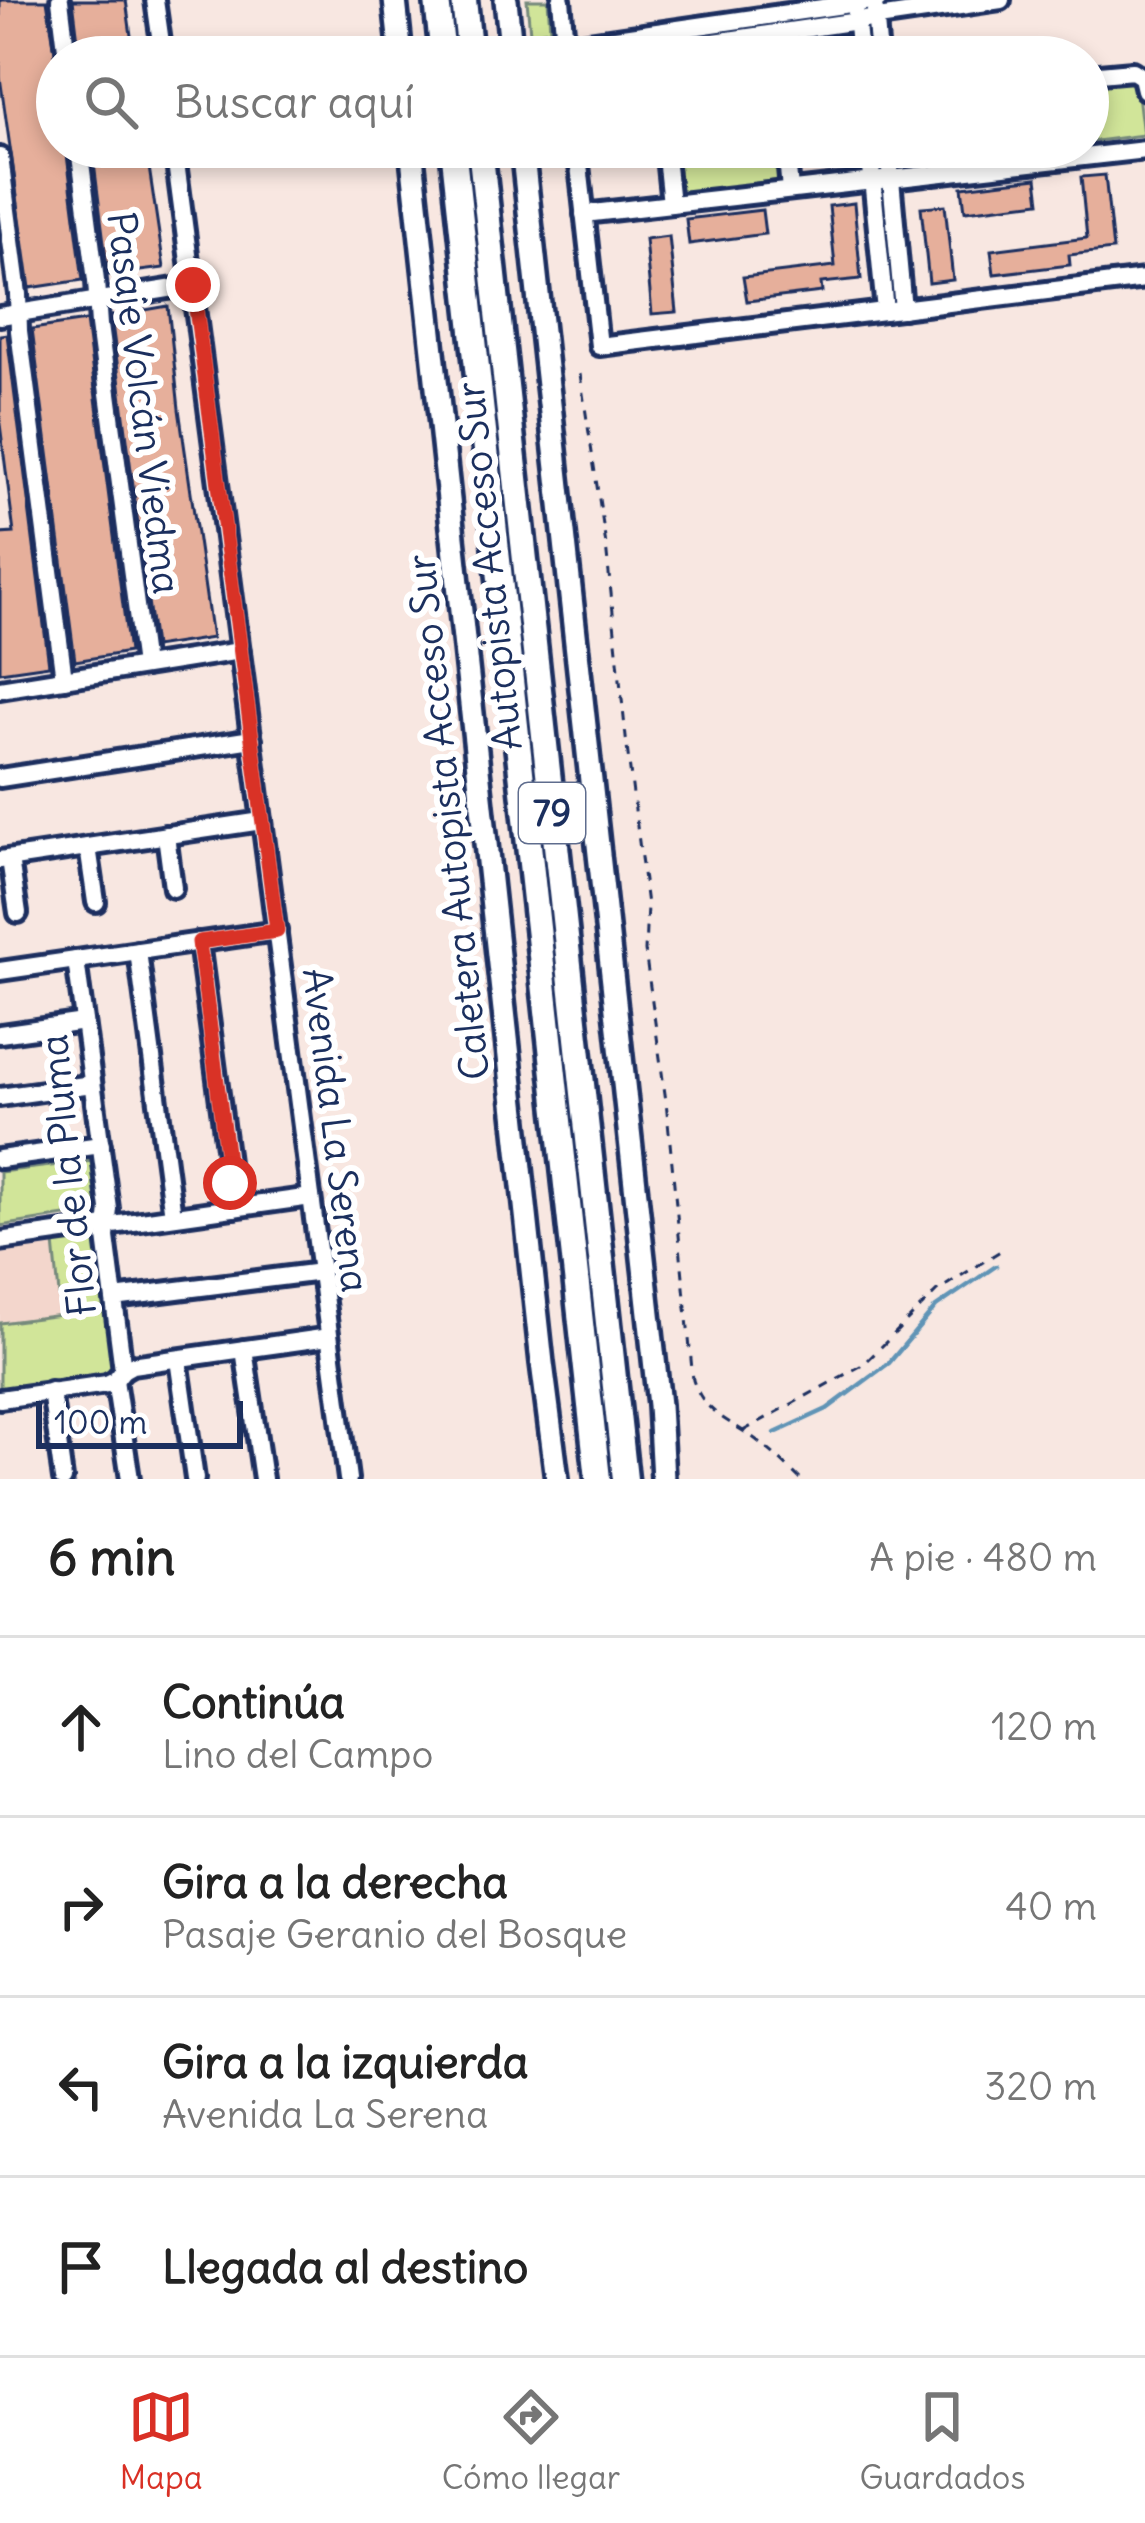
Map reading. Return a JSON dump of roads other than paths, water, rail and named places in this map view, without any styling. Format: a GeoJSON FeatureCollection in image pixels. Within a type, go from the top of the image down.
{"type":"FeatureCollection","features":[{"type":"Feature","properties":{"kind":"highway"},"geometry":{"type":"LineString","coordinates":[[437,0],[441,36]]}},
{"type":"Feature","properties":{"kind":"highway"},"geometry":{"type":"LineString","coordinates":[[464,0],[468,36]]}},
{"type":"Feature","properties":{"kind":"highway","name":"Autopista Acceso Sur"},"geometry":{"type":"LineString","coordinates":[[455,168],[598,1479]]}},
{"type":"Feature","properties":{"kind":"highway","name":"Autopista Acceso Sur"},"geometry":{"type":"LineString","coordinates":[[482,168],[625,1479]]}},
{"type":"Feature","properties":{"kind":"main road"},"geometry":{"type":"LineString","coordinates":[[395,0],[399,36]]}},
{"type":"Feature","properties":{"kind":"main road"},"geometry":{"type":"LineString","coordinates":[[506,0],[510,36]]}},
{"type":"Feature","properties":{"kind":"main road","name":"Caletera Autopista Acceso Sur"},"geometry":{"type":"LineString","coordinates":[[413,168],[557,1479]]}},
{"type":"Feature","properties":{"kind":"main road"},"geometry":{"type":"LineString","coordinates":[[524,168],[659,1405],[663,1479]]}},
{"type":"Feature","properties":{"kind":"street"},"geometry":{"type":"LineString","coordinates":[[59,0],[64,36]]}},
{"type":"Feature","properties":{"kind":"street"},"geometry":{"type":"LineString","coordinates":[[155,0],[160,36]]}},
{"type":"Feature","properties":{"kind":"street"},"geometry":{"type":"LineString","coordinates":[[561,0],[565,36]]}},
{"type":"Feature","properties":{"kind":"street"},"geometry":{"type":"LineString","coordinates":[[730,0],[732,21]]}},
{"type":"Feature","properties":{"kind":"street"},"geometry":{"type":"LineString","coordinates":[[649,36],[867,6],[1001,0]]}},
{"type":"Feature","properties":{"kind":"street"},"geometry":{"type":"LineString","coordinates":[[716,36],[867,6]]}},
{"type":"Feature","properties":{"kind":"street"},"geometry":{"type":"LineString","coordinates":[[863,36],[867,6]]}},
{"type":"Feature","properties":{"kind":"street"},"geometry":{"type":"LineString","coordinates":[[867,6],[874,36]]}},
{"type":"Feature","properties":{"kind":"street"},"geometry":{"type":"LineString","coordinates":[[1109,73],[1133,71],[1142,77],[1145,91]]}},
{"type":"Feature","properties":{"kind":"street"},"geometry":{"type":"LineString","coordinates":[[1109,154],[1145,150]]}},
{"type":"Feature","properties":{"kind":"street"},"geometry":{"type":"LineString","coordinates":[[0,157],[9,314],[64,679]]}},
{"type":"Feature","properties":{"kind":"street","name":"Pasaje Volcán Viedma"},"geometry":{"type":"LineString","coordinates":[[81,168],[144,666]]}},
{"type":"Feature","properties":{"kind":"street","name":"Avenida La Serena"},"geometry":{"type":"LineString","coordinates":[[177,168],[348,1479]]}},
{"type":"Feature","properties":{"kind":"street"},"geometry":{"type":"LineString","coordinates":[[579,168],[599,346],[1145,279]]}},
{"type":"Feature","properties":{"kind":"street"},"geometry":{"type":"LineString","coordinates":[[667,168],[671,204]]}},
{"type":"Feature","properties":{"kind":"street"},"geometry":{"type":"LineString","coordinates":[[788,168],[790,190]]}},
{"type":"Feature","properties":{"kind":"street"},"geometry":{"type":"LineString","coordinates":[[877,168],[882,180]]}},
{"type":"Feature","properties":{"kind":"street"},"geometry":{"type":"LineString","coordinates":[[884,168],[894,310]]}},
{"type":"Feature","properties":{"kind":"street"},"geometry":{"type":"LineString","coordinates":[[584,214],[983,168]]}},
{"type":"Feature","properties":{"kind":"street"},"geometry":{"type":"LineString","coordinates":[[9,314],[193,285]]}},
{"type":"Feature","properties":{"kind":"street"},"geometry":{"type":"LineString","coordinates":[[0,689],[240,651]]}},
{"type":"Feature","properties":{"kind":"street"},"geometry":{"type":"LineString","coordinates":[[0,778],[252,739]]}},
{"type":"Feature","properties":{"kind":"street"},"geometry":{"type":"LineString","coordinates":[[18,913],[5,860],[262,821]]}},
{"type":"Feature","properties":{"kind":"street"},"geometry":{"type":"LineString","coordinates":[[166,836],[173,888]]}},
{"type":"Feature","properties":{"kind":"street"},"geometry":{"type":"LineString","coordinates":[[88,847],[96,902]]}},
{"type":"Feature","properties":{"kind":"street"},"geometry":{"type":"LineString","coordinates":[[0,971],[277,931]]}},
{"type":"Feature","properties":{"kind":"street"},"geometry":{"type":"LineString","coordinates":[[199,942],[234,1208]]}},
{"type":"Feature","properties":{"kind":"street"},"geometry":{"type":"LineString","coordinates":[[138,951],[173,1216]]}},
{"type":"Feature","properties":{"kind":"street","name":"Flor de la Pluma"},"geometry":{"type":"LineString","coordinates":[[76,960],[109,1209],[106,1237],[130,1479]]}},
{"type":"Feature","properties":{"kind":"street"},"geometry":{"type":"LineString","coordinates":[[0,1034],[84,1022]]}},
{"type":"Feature","properties":{"kind":"street"},"geometry":{"type":"LineString","coordinates":[[0,1097],[92,1084]]}},
{"type":"Feature","properties":{"kind":"street"},"geometry":{"type":"LineString","coordinates":[[0,1160],[100,1145]]}},
{"type":"Feature","properties":{"kind":"street"},"geometry":{"type":"LineString","coordinates":[[0,1241],[311,1197]]}},
{"type":"Feature","properties":{"kind":"street"},"geometry":{"type":"LineString","coordinates":[[114,1298],[321,1271]]}},
{"type":"Feature","properties":{"kind":"street"},"geometry":{"type":"LineString","coordinates":[[0,1399],[107,1384],[132,1365],[329,1336]]}},
{"type":"Feature","properties":{"kind":"street"},"geometry":{"type":"LineString","coordinates":[[244,1349],[263,1479]]}},
{"type":"Feature","properties":{"kind":"street"},"geometry":{"type":"LineString","coordinates":[[178,1359],[195,1479]]}},
{"type":"Feature","properties":{"kind":"street"},"geometry":{"type":"LineString","coordinates":[[51,1391],[63,1479]]}},
{"type":"Feature","properties":{"kind":"waterway"},"geometry":{"type":"LineString","coordinates":[[775,1433],[827,1409],[889,1363],[936,1307],[996,1266]]}}]}
